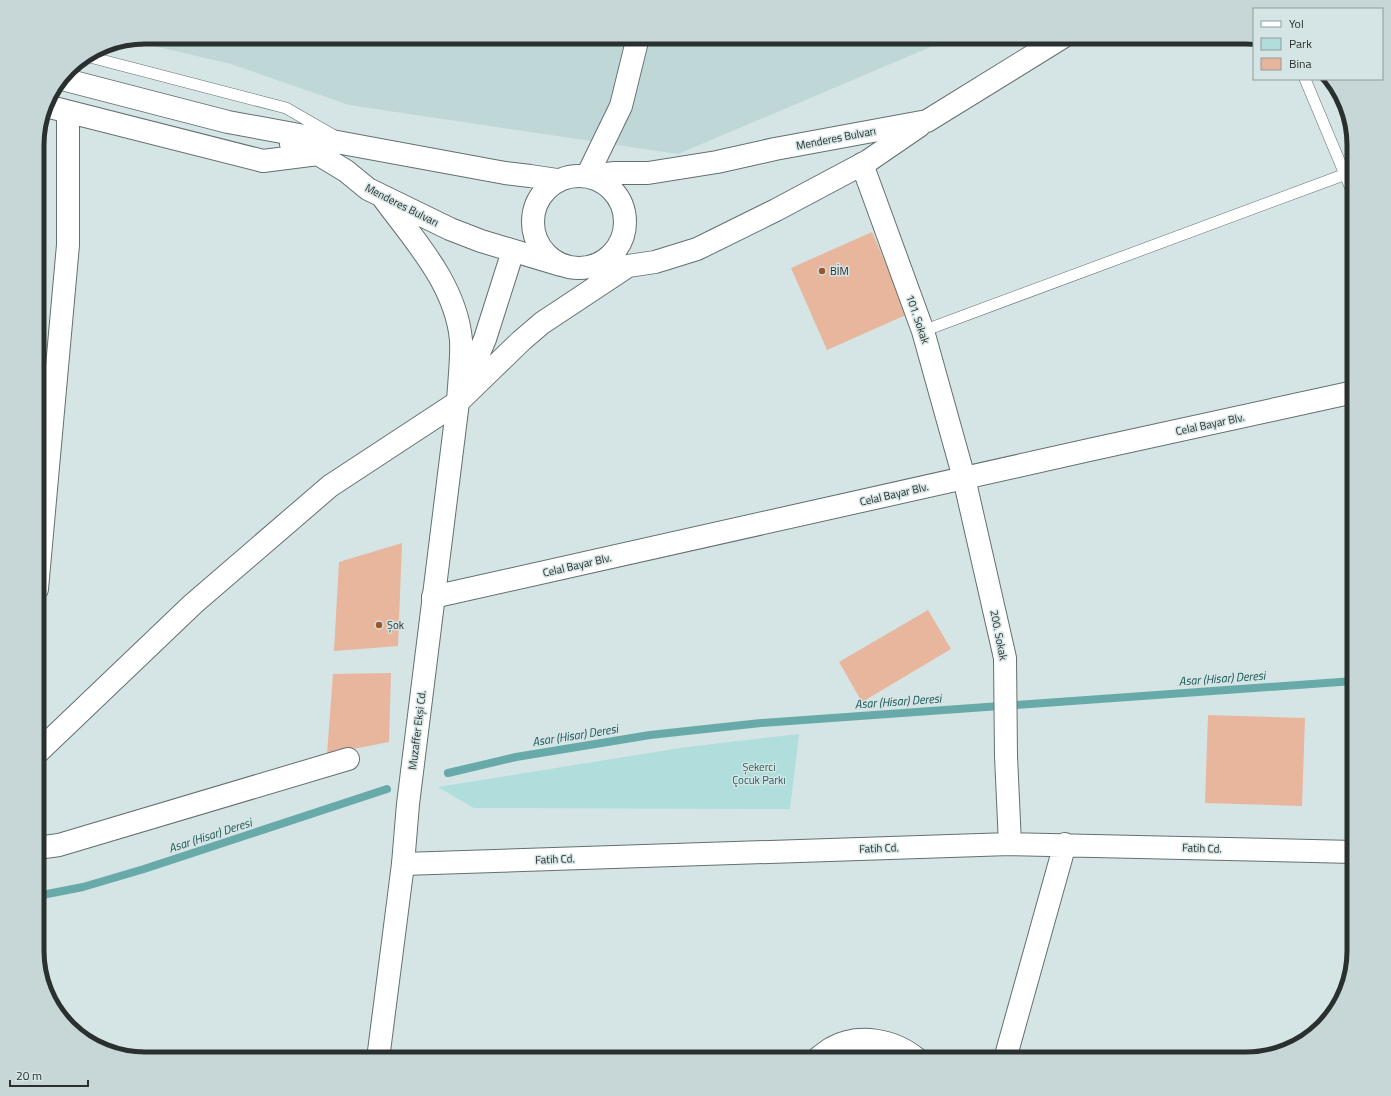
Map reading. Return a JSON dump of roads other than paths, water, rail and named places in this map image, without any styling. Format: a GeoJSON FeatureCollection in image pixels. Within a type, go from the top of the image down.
{"type":"FeatureCollection","features":[{"type":"Feature","properties":{"kind":"street"},"geometry":{"type":"LineString","coordinates":[[587,176],[621,106],[636,44]]}},
{"type":"Feature","properties":{"kind":"street","name":"Menderes Bulvarı"},"geometry":{"type":"LineString","coordinates":[[587,176],[615,173],[648,173],[717,162],[775,149],[927,121],[1052,44]]}},
{"type":"Feature","properties":{"kind":"street","name":"Menderes Bulvarı"},"geometry":{"type":"LineString","coordinates":[[68,80],[228,122],[505,174],[557,180]]}},
{"type":"Feature","properties":{"kind":"street"},"geometry":{"type":"LineString","coordinates":[[51,107],[263,161],[318,154]]}},
{"type":"Feature","properties":{"kind":"street"},"geometry":{"type":"LineString","coordinates":[[44,511],[68,245],[68,112]]}},
{"type":"Feature","properties":{"kind":"street"},"geometry":{"type":"LineString","coordinates":[[592,267],[606,260],[617,248],[624,234],[625,218],[621,203],[612,189],[600,181],[587,176],[572,176],[557,180],[546,189],[537,201],[533,215],[533,230],[538,244],[547,256],[561,265],[576,269],[628,266],[655,262],[697,249],[776,210],[862,164],[927,121]]}},
{"type":"Feature","properties":{"kind":"street","name":"Menderes Bulvarı"},"geometry":{"type":"LineString","coordinates":[[228,122],[318,154],[346,171],[368,189],[450,229],[513,251],[561,265]]}},
{"type":"Feature","properties":{"kind":"street","name":"101. Sokak"},"geometry":{"type":"LineString","coordinates":[[862,164],[924,331],[964,478]]}},
{"type":"Feature","properties":{"kind":"street"},"geometry":{"type":"LineString","coordinates":[[382,196],[442,281],[458,320],[461,342],[458,402]]}},
{"type":"Feature","properties":{"kind":"street"},"geometry":{"type":"LineString","coordinates":[[458,402],[485,340],[513,251]]}},
{"type":"Feature","properties":{"kind":"street"},"geometry":{"type":"LineString","coordinates":[[44,746],[193,604],[330,486],[458,402],[521,341],[542,323],[628,266]]}},
{"type":"Feature","properties":{"kind":"street","name":"Celal Bayar Blv."},"geometry":{"type":"LineString","coordinates":[[433,597],[1347,394]]}},
{"type":"Feature","properties":{"kind":"street","name":"Muzaffer Ekşi Cd."},"geometry":{"type":"LineString","coordinates":[[379,1052],[403,864],[408,804],[433,597],[458,402]]}},
{"type":"Feature","properties":{"kind":"street","name":"200. Sokak"},"geometry":{"type":"LineString","coordinates":[[964,478],[1005,658],[1006,756],[1010,844]]}},
{"type":"Feature","properties":{"kind":"street"},"geometry":{"type":"LineString","coordinates":[[44,847],[59,845],[348,759]]}},
{"type":"Feature","properties":{"kind":"street","name":"Fatih Cd."},"geometry":{"type":"LineString","coordinates":[[403,864],[1010,844],[1065,844],[1347,852]]}},
{"type":"Feature","properties":{"kind":"street"},"geometry":{"type":"LineString","coordinates":[[1007,1052],[1065,844]]}},
{"type":"Feature","properties":{"kind":"street"},"geometry":{"type":"LineString","coordinates":[[827,1052],[832,1048],[852,1041],[872,1040],[892,1044],[907,1052]]}},
{"type":"Feature","properties":{"kind":"lane"},"geometry":{"type":"LineString","coordinates":[[94,58],[286,108],[347,144]]}},
{"type":"Feature","properties":{"kind":"lane"},"geometry":{"type":"LineString","coordinates":[[924,331],[1346,174],[1305,80]]}},
{"type":"Feature","properties":{"kind":"waterway","name":"Asar (Hisar) Deresi"},"geometry":{"type":"LineString","coordinates":[[448,773],[516,757],[650,735],[761,723],[1347,681]]}},
{"type":"Feature","properties":{"kind":"waterway","name":"Asar (Hisar) Deresi"},"geometry":{"type":"LineString","coordinates":[[44,895],[83,887],[144,869],[387,789]]}},
{"type":"Feature","properties":{"kind":"place","name":"BİM"},"geometry":{"type":"Point","coordinates":[822,271]}},
{"type":"Feature","properties":{"kind":"place","name":"Şok"},"geometry":{"type":"Point","coordinates":[379,625]}},
{"type":"Feature","properties":{"kind":"park label","name":"Şekerci Çocuk Parkı"},"geometry":{"type":"Point","coordinates":[759,773]}}]}
